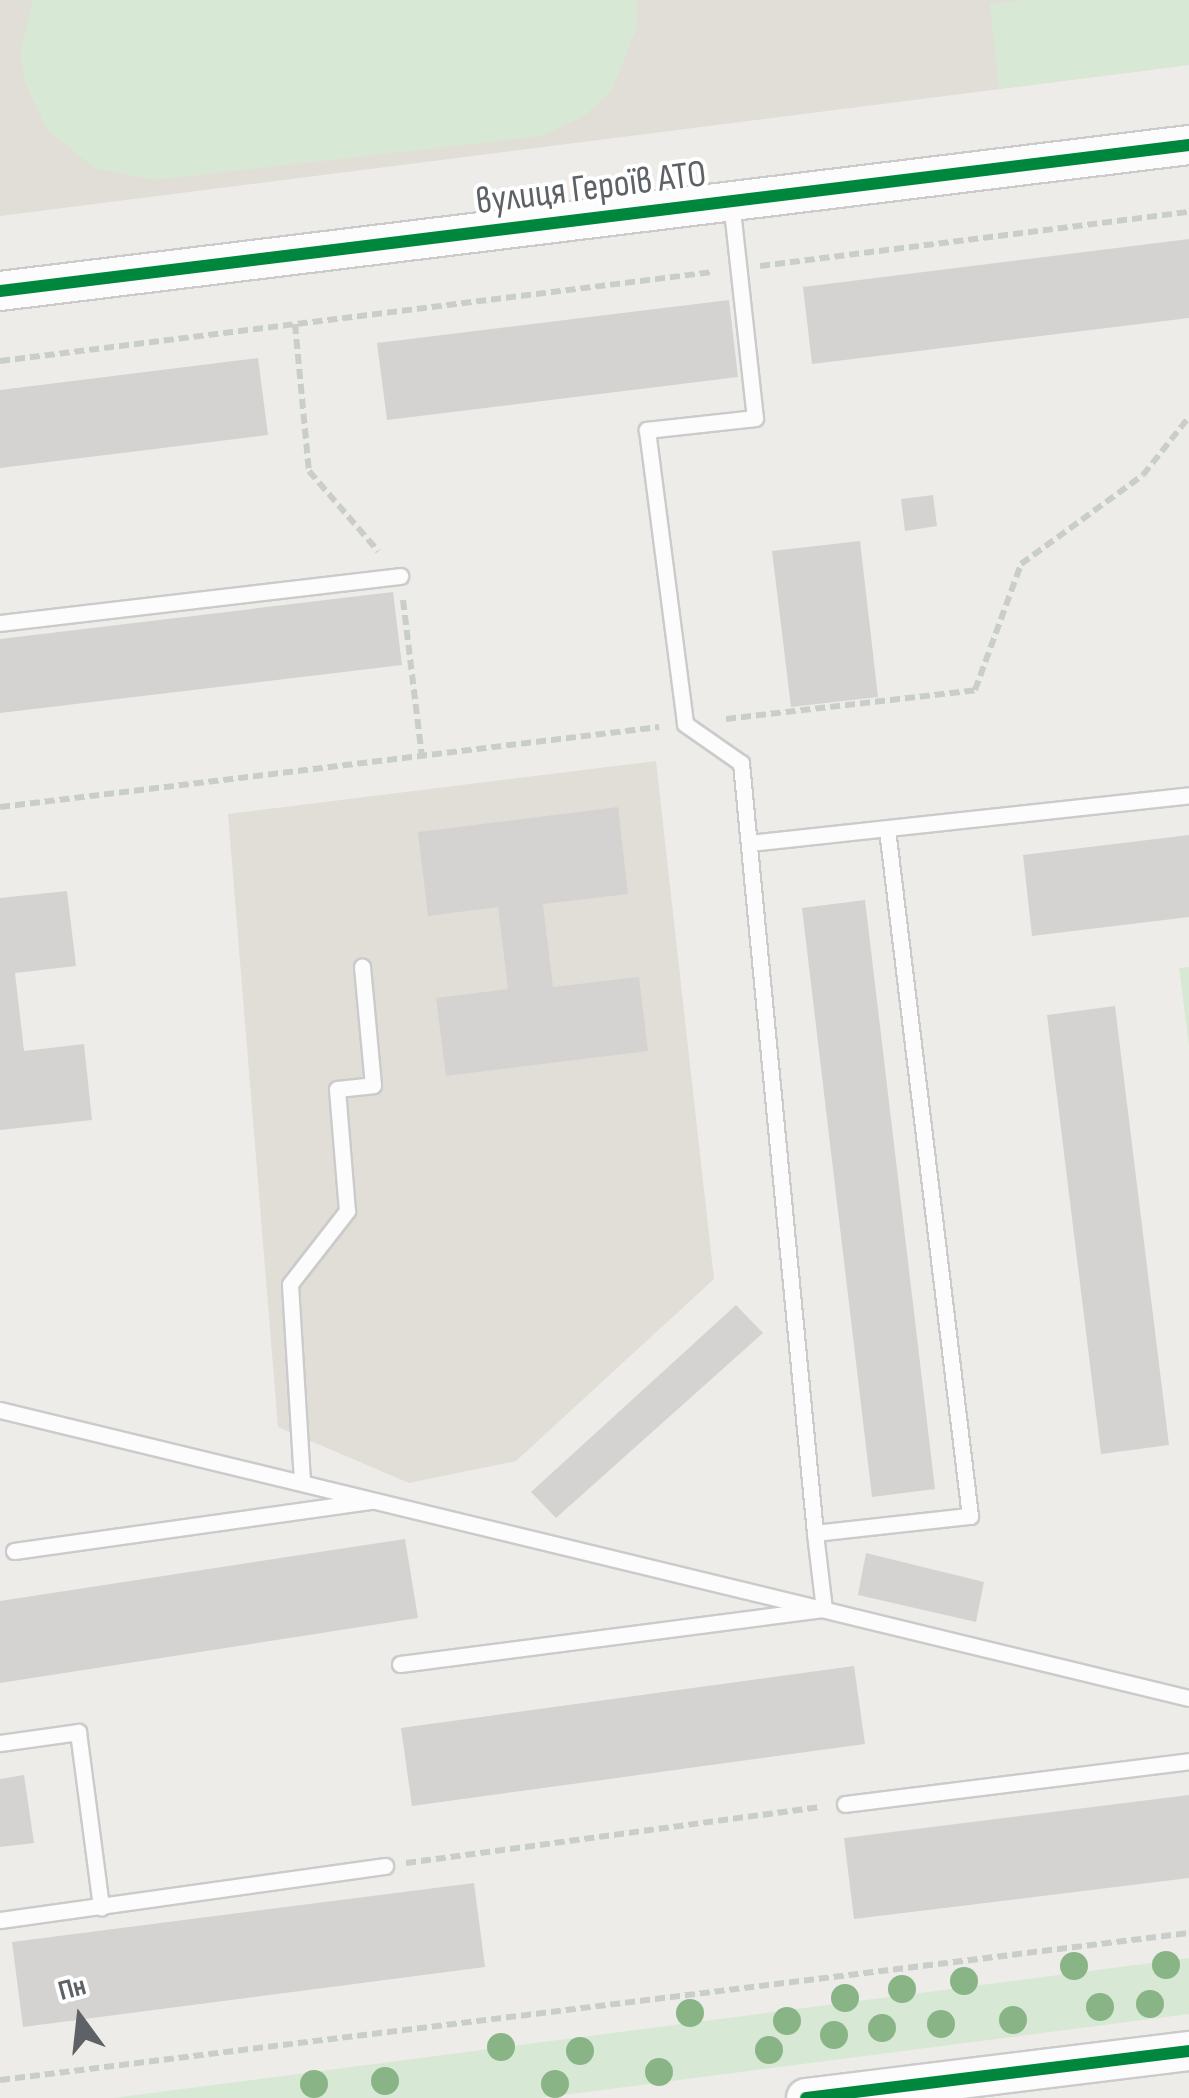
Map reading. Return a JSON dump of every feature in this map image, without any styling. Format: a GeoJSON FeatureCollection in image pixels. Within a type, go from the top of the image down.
{"type":"FeatureCollection","features":[{"type":"Feature","properties":{"kind":"street","name":"вулиця Героїв АТО"},"geometry":{"type":"LineString","coordinates":[[0,291],[1189,145]]}},
{"type":"Feature","properties":{"kind":"street"},"geometry":{"type":"LineString","coordinates":[[806,2098],[1189,2051]]}},
{"type":"Feature","properties":{"kind":"lane"},"geometry":{"type":"LineString","coordinates":[[731,201],[755,418],[646,430],[685,724],[741,763],[824,1609]]}},
{"type":"Feature","properties":{"kind":"lane"},"geometry":{"type":"LineString","coordinates":[[0,623],[400,576]]}},
{"type":"Feature","properties":{"kind":"lane"},"geometry":{"type":"LineString","coordinates":[[750,843],[1189,795]]}},
{"type":"Feature","properties":{"kind":"lane"},"geometry":{"type":"LineString","coordinates":[[816,1533],[970,1516],[887,828]]}},
{"type":"Feature","properties":{"kind":"lane"},"geometry":{"type":"LineString","coordinates":[[302,1481],[290,1284],[347,1211],[337,1089],[374,1085],[362,966]]}},
{"type":"Feature","properties":{"kind":"lane"},"geometry":{"type":"LineString","coordinates":[[0,1410],[1189,1698]]}},
{"type":"Feature","properties":{"kind":"lane"},"geometry":{"type":"LineString","coordinates":[[14,1551],[381,1500]]}},
{"type":"Feature","properties":{"kind":"lane"},"geometry":{"type":"LineString","coordinates":[[400,1664],[824,1609]]}},
{"type":"Feature","properties":{"kind":"lane"},"geometry":{"type":"LineString","coordinates":[[0,1742],[78,1732],[102,1907]]}},
{"type":"Feature","properties":{"kind":"lane"},"geometry":{"type":"LineString","coordinates":[[844,1804],[1189,1762]]}},
{"type":"Feature","properties":{"kind":"lane"},"geometry":{"type":"LineString","coordinates":[[0,1920],[385,1866]]}},
{"type":"Feature","properties":{"kind":"path"},"geometry":{"type":"LineString","coordinates":[[0,361],[1189,212]]}},
{"type":"Feature","properties":{"kind":"path"},"geometry":{"type":"LineString","coordinates":[[295,324],[309,471],[400,576],[422,756]]}},
{"type":"Feature","properties":{"kind":"path"},"geometry":{"type":"LineString","coordinates":[[0,807],[976,690],[1021,564],[1143,475],[1189,417]]}},
{"type":"Feature","properties":{"kind":"path"},"geometry":{"type":"LineString","coordinates":[[385,1866],[844,1804]]}},
{"type":"Feature","properties":{"kind":"path"},"geometry":{"type":"LineString","coordinates":[[0,2080],[1189,1933]]}},
{"type":"Feature","properties":{"kind":"shaded area"},"geometry":{"type":"Polygon","coordinates":[[[0,0],[1189,0],[1189,65],[0,216],[0,0]]]}},
{"type":"Feature","properties":{"kind":"shaded area"},"geometry":{"type":"Polygon","coordinates":[[[656,761],[714,1279],[516,1461],[409,1483],[278,1427],[228,814],[656,761]]]}},
{"type":"Feature","properties":{"kind":"green space"},"geometry":{"type":"Polygon","coordinates":[[[33,0],[637,0],[637,27],[612,90],[584,116],[541,136],[155,180],[95,168],[47,130],[24,80],[21,50],[33,0]]]}},
{"type":"Feature","properties":{"kind":"green space"},"geometry":{"type":"Polygon","coordinates":[[[1024,0],[1189,0],[1189,65],[999,89],[990,4],[1024,0]]]}},
{"type":"Feature","properties":{"kind":"green space"},"geometry":{"type":"Polygon","coordinates":[[[1189,967],[1189,1046],[1179,968],[1189,967]]]}},
{"type":"Feature","properties":{"kind":"green space"},"geometry":{"type":"Polygon","coordinates":[[[1189,1958],[1189,2014],[541,2098],[113,2098],[1189,1958]]]}},
{"type":"Feature","properties":{"kind":"building"},"geometry":{"type":"Polygon","coordinates":[[[1189,239],[1189,318],[812,364],[803,287],[1189,239]]]}},
{"type":"Feature","properties":{"kind":"building"},"geometry":{"type":"Polygon","coordinates":[[[729,300],[738,377],[387,420],[377,343],[729,300]]]}},
{"type":"Feature","properties":{"kind":"building"},"geometry":{"type":"Polygon","coordinates":[[[258,358],[268,435],[0,468],[0,390],[258,358]]]}},
{"type":"Feature","properties":{"kind":"building"},"geometry":{"type":"Polygon","coordinates":[[[933,495],[937,526],[905,531],[901,499],[933,495]]]}},
{"type":"Feature","properties":{"kind":"building"},"geometry":{"type":"Polygon","coordinates":[[[860,541],[878,697],[791,707],[772,551],[860,541]]]}},
{"type":"Feature","properties":{"kind":"building"},"geometry":{"type":"Polygon","coordinates":[[[393,592],[402,665],[0,713],[0,639],[393,592]]]}},
{"type":"Feature","properties":{"kind":"building"},"geometry":{"type":"Polygon","coordinates":[[[618,807],[628,894],[543,904],[553,987],[639,977],[648,1051],[446,1076],[436,998],[508,989],[498,907],[428,916],[418,832],[618,807]]]}},
{"type":"Feature","properties":{"kind":"building"},"geometry":{"type":"Polygon","coordinates":[[[1189,835],[1189,917],[1032,936],[1023,855],[1189,835]]]}},
{"type":"Feature","properties":{"kind":"building"},"geometry":{"type":"Polygon","coordinates":[[[67,891],[76,966],[15,973],[24,1051],[84,1044],[92,1120],[0,1130],[0,898],[67,891]]]}},
{"type":"Feature","properties":{"kind":"building"},"geometry":{"type":"Polygon","coordinates":[[[865,900],[935,1489],[872,1497],[802,908],[865,900]]]}},
{"type":"Feature","properties":{"kind":"building"},"geometry":{"type":"Polygon","coordinates":[[[1115,1006],[1169,1445],[1101,1454],[1047,1015],[1115,1006]]]}},
{"type":"Feature","properties":{"kind":"building"},"geometry":{"type":"Polygon","coordinates":[[[736,1305],[763,1333],[556,1518],[531,1492],[736,1305]]]}},
{"type":"Feature","properties":{"kind":"building"},"geometry":{"type":"Polygon","coordinates":[[[405,1539],[418,1618],[0,1683],[0,1601],[405,1539]]]}},
{"type":"Feature","properties":{"kind":"building"},"geometry":{"type":"Polygon","coordinates":[[[866,1553],[984,1582],[976,1622],[858,1595],[866,1553]]]}},
{"type":"Feature","properties":{"kind":"building"},"geometry":{"type":"Polygon","coordinates":[[[854,1666],[865,1744],[412,1806],[401,1728],[854,1666]]]}},
{"type":"Feature","properties":{"kind":"building"},"geometry":{"type":"Polygon","coordinates":[[[24,1775],[34,1843],[0,1847],[0,1779],[24,1775]]]}},
{"type":"Feature","properties":{"kind":"building"},"geometry":{"type":"Polygon","coordinates":[[[1189,1795],[1189,1878],[854,1919],[844,1838],[1189,1795]]]}},
{"type":"Feature","properties":{"kind":"building"},"geometry":{"type":"Polygon","coordinates":[[[474,1883],[485,1967],[23,2027],[12,1942],[474,1883]]]}},
{"type":"Feature","properties":{"kind":"cycle path"},"geometry":{"type":"LineString","coordinates":[[0,291],[1189,145]]}},
{"type":"Feature","properties":{"kind":"cycle path"},"geometry":{"type":"LineString","coordinates":[[806,2098],[1189,2051]]}}]}
